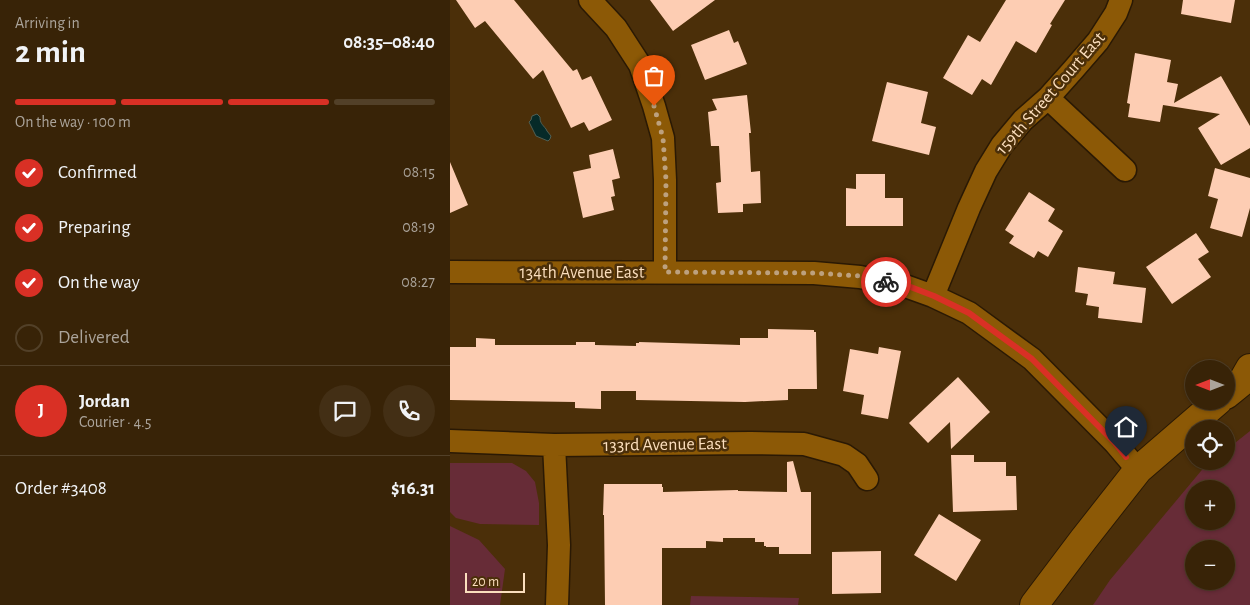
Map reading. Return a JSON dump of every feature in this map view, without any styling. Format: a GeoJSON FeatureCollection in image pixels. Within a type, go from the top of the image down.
{"type":"FeatureCollection","features":[{"type":"Feature","properties":{"kind":"street"},"geometry":{"type":"LineString","coordinates":[[590,0],[616,28],[640,64],[661,130],[666,180],[665,272]]}},
{"type":"Feature","properties":{"kind":"street","name":"159th Street Court East"},"geometry":{"type":"LineString","coordinates":[[934,296],[969,208],[986,171],[1002,145],[1023,120],[1048,98],[1098,41],[1116,14],[1121,0]]}},
{"type":"Feature","properties":{"kind":"street"},"geometry":{"type":"LineString","coordinates":[[1048,98],[1125,170]]}},
{"type":"Feature","properties":{"kind":"street","name":"134th Avenue East"},"geometry":{"type":"LineString","coordinates":[[450,272],[814,273],[860,276],[908,286],[969,313],[1032,359],[1115,443],[1138,470]]}},
{"type":"Feature","properties":{"kind":"street"},"geometry":{"type":"LineString","coordinates":[[1034,605],[1138,470],[1208,410]]}},
{"type":"Feature","properties":{"kind":"street","name":"133rd Avenue East"},"geometry":{"type":"LineString","coordinates":[[450,441],[554,445],[804,444],[844,454],[857,464],[867,479]]}},
{"type":"Feature","properties":{"kind":"street"},"geometry":{"type":"LineString","coordinates":[[554,445],[559,545],[557,605]]}},
{"type":"Feature","properties":{"kind":"shaded area"},"geometry":{"type":"Polygon","coordinates":[[[1250,431],[1250,605],[1093,605],[1110,580],[1185,490],[1185,530],[1235,530],[1235,480],[1193,480],[1202,470],[1235,470],[1235,443],[1250,431]]]}},
{"type":"Feature","properties":{"kind":"shaded area"},"geometry":{"type":"Polygon","coordinates":[[[450,463],[512,463],[526,471],[535,482],[539,503],[539,525],[480,524],[456,518],[450,512],[450,463]]]}},
{"type":"Feature","properties":{"kind":"shaded area"},"geometry":{"type":"Polygon","coordinates":[[[450,526],[479,540],[505,569],[500,605],[450,605],[450,526]]]}},
{"type":"Feature","properties":{"kind":"shaded area"},"geometry":{"type":"Polygon","coordinates":[[[691,596],[799,598],[798,605],[690,605],[691,596]]]}},
{"type":"Feature","properties":{"kind":"water"},"geometry":{"type":"Polygon","coordinates":[[[537,114],[551,136],[548,141],[536,136],[529,122],[532,116],[537,114]]]}},
{"type":"Feature","properties":{"kind":"building"},"geometry":{"type":"Polygon","coordinates":[[[456,0],[514,0],[573,71],[577,69],[582,80],[591,76],[612,120],[589,131],[584,122],[571,128],[543,70],[533,79],[485,21],[475,28],[456,0]]]}},
{"type":"Feature","properties":{"kind":"building"},"geometry":{"type":"Polygon","coordinates":[[[650,0],[715,0],[673,31],[650,0]]]}},
{"type":"Feature","properties":{"kind":"building"},"geometry":{"type":"Polygon","coordinates":[[[1006,0],[1065,0],[1050,24],[1052,25],[1036,53],[1016,41],[991,85],[982,79],[972,95],[943,78],[968,35],[980,42],[1006,0]]]}},
{"type":"Feature","properties":{"kind":"building"},"geometry":{"type":"Polygon","coordinates":[[[1183,0],[1235,0],[1231,23],[1181,14],[1183,0]]]}},
{"type":"Feature","properties":{"kind":"building"},"geometry":{"type":"Polygon","coordinates":[[[729,30],[734,43],[738,41],[747,64],[705,80],[691,45],[729,30]]]}},
{"type":"Feature","properties":{"kind":"building"},"geometry":{"type":"Polygon","coordinates":[[[1135,53],[1171,60],[1167,82],[1178,84],[1174,103],[1221,76],[1250,126],[1250,148],[1221,165],[1198,128],[1220,114],[1163,105],[1160,122],[1128,117],[1130,104],[1127,103],[1135,53]]]}},
{"type":"Feature","properties":{"kind":"building"},"geometry":{"type":"Polygon","coordinates":[[[887,82],[928,92],[921,123],[936,127],[929,155],[872,141],[887,82]]]}},
{"type":"Feature","properties":{"kind":"building"},"geometry":{"type":"Polygon","coordinates":[[[747,95],[751,133],[749,133],[751,172],[760,171],[761,203],[743,204],[743,212],[718,213],[716,183],[721,182],[719,146],[711,146],[708,112],[717,110],[712,99],[747,95]]]}},
{"type":"Feature","properties":{"kind":"building"},"geometry":{"type":"Polygon","coordinates":[[[613,149],[620,178],[612,180],[615,196],[611,197],[614,210],[583,218],[573,172],[591,168],[589,155],[613,149]]]}},
{"type":"Feature","properties":{"kind":"building"},"geometry":{"type":"Polygon","coordinates":[[[450,162],[468,205],[450,213],[450,162]]]}},
{"type":"Feature","properties":{"kind":"building"},"geometry":{"type":"Polygon","coordinates":[[[1215,168],[1250,178],[1250,208],[1242,237],[1210,228],[1218,199],[1208,196],[1215,168]]]}},
{"type":"Feature","properties":{"kind":"building"},"geometry":{"type":"Polygon","coordinates":[[[856,174],[885,174],[885,198],[903,198],[903,226],[846,226],[846,188],[856,189],[856,174]]]}},
{"type":"Feature","properties":{"kind":"building"},"geometry":{"type":"Polygon","coordinates":[[[1029,192],[1055,209],[1048,221],[1063,231],[1048,257],[1038,251],[1034,258],[1009,243],[1014,236],[1005,230],[1029,192]]]}},
{"type":"Feature","properties":{"kind":"building"},"geometry":{"type":"Polygon","coordinates":[[[1196,233],[1209,252],[1198,259],[1211,277],[1172,304],[1146,267],[1196,233]]]}},
{"type":"Feature","properties":{"kind":"building"},"geometry":{"type":"Polygon","coordinates":[[[1078,267],[1115,272],[1113,284],[1146,288],[1142,323],[1098,318],[1099,307],[1086,305],[1088,294],[1075,292],[1078,267]]]}},
{"type":"Feature","properties":{"kind":"building"},"geometry":{"type":"Polygon","coordinates":[[[768,329],[814,330],[816,332],[817,389],[788,389],[788,400],[745,402],[636,400],[636,391],[601,391],[601,409],[575,408],[575,402],[450,400],[450,347],[476,347],[476,338],[495,339],[495,345],[576,345],[576,342],[595,342],[595,345],[636,346],[636,343],[639,342],[740,345],[740,338],[768,338],[768,329]]]}},
{"type":"Feature","properties":{"kind":"building"},"geometry":{"type":"Polygon","coordinates":[[[879,347],[901,351],[888,419],[861,414],[864,395],[843,391],[850,349],[878,354],[879,347]]]}},
{"type":"Feature","properties":{"kind":"building"},"geometry":{"type":"Polygon","coordinates":[[[958,377],[990,412],[951,449],[950,422],[928,443],[909,423],[958,377]]]}},
{"type":"Feature","properties":{"kind":"building"},"geometry":{"type":"Polygon","coordinates":[[[951,455],[974,455],[974,462],[1006,462],[1006,476],[1016,476],[1017,510],[953,512],[951,455]]]}},
{"type":"Feature","properties":{"kind":"building"},"geometry":{"type":"Polygon","coordinates":[[[793,461],[801,492],[811,492],[811,554],[779,554],[779,547],[766,547],[764,542],[755,542],[755,538],[723,538],[723,542],[706,541],[706,548],[662,548],[662,605],[605,605],[604,484],[662,484],[663,492],[738,490],[787,492],[787,462],[793,461]]]}},
{"type":"Feature","properties":{"kind":"building"},"geometry":{"type":"Polygon","coordinates":[[[939,514],[981,540],[956,581],[914,555],[939,514]]]}},
{"type":"Feature","properties":{"kind":"building"},"geometry":{"type":"Polygon","coordinates":[[[881,551],[881,593],[832,594],[832,552],[881,551]]]}},
{"type":"Feature","properties":{"kind":"way so far"},"geometry":{"type":"LineString","coordinates":[[654,106],[663,138],[666,180],[665,272],[814,273],[860,276],[886,282]]}},
{"type":"Feature","properties":{"kind":"route"},"geometry":{"type":"LineString","coordinates":[[886,282],[908,286],[969,313],[1032,359],[1115,443],[1126,457]]}}]}
